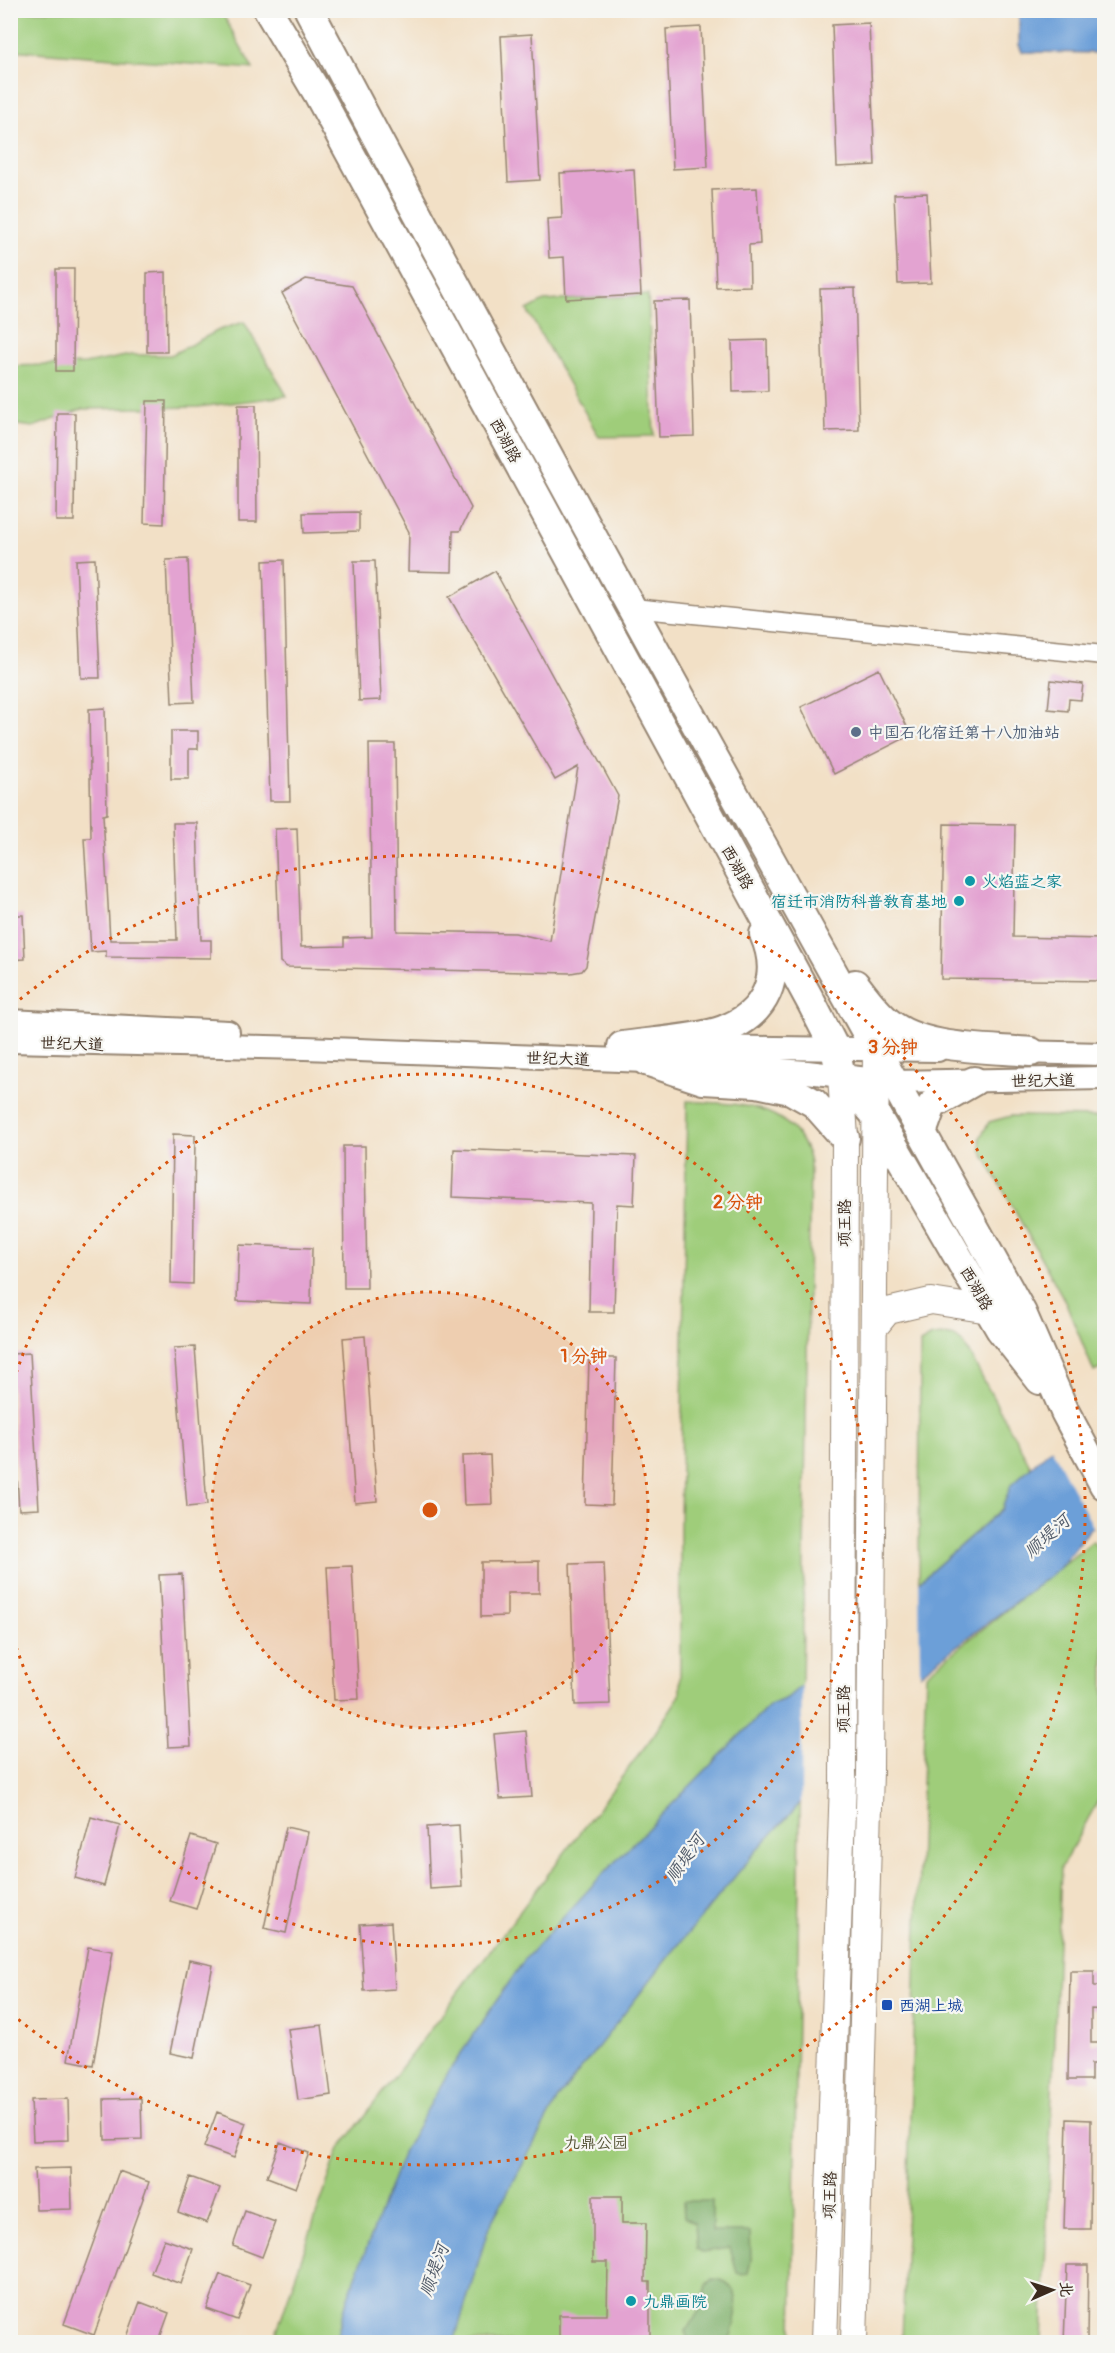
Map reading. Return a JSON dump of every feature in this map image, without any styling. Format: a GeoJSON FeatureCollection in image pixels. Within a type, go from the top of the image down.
{"type":"FeatureCollection","features":[{"type":"Feature","properties":{"kind":"main road","name":"西湖路"},"geometry":{"type":"LineString","coordinates":[[268,10],[318,93],[721,836],[838,1062],[877,1117],[1000,1329],[1065,1412]]}},
{"type":"Feature","properties":{"kind":"main road","name":"西湖路"},"geometry":{"type":"LineString","coordinates":[[309,10],[352,95],[876,1048],[885,1081],[922,1133],[1022,1313],[1065,1412]]}},
{"type":"Feature","properties":{"kind":"main road"},"geometry":{"type":"LineString","coordinates":[[757,832],[847,972],[871,1005],[888,1023],[905,1034],[931,1042],[1031,1052]]}},
{"type":"Feature","properties":{"kind":"main road"},"geometry":{"type":"LineString","coordinates":[[634,1054],[722,1031],[743,1020],[763,1002],[770,987],[772,966],[766,939],[721,836]]}},
{"type":"Feature","properties":{"kind":"main road"},"geometry":{"type":"LineString","coordinates":[[634,1054],[703,1080],[757,1083],[791,1090],[814,1103],[845,1138]]}},
{"type":"Feature","properties":{"kind":"main road","name":"项王路"},"geometry":{"type":"LineString","coordinates":[[824,2343],[843,1781],[845,1138],[838,1062]]}},
{"type":"Feature","properties":{"kind":"main road","name":"项王路"},"geometry":{"type":"LineString","coordinates":[[854,2343],[870,1771],[877,1117],[885,1081]]}},
{"type":"Feature","properties":{"kind":"main road"},"geometry":{"type":"LineString","coordinates":[[922,1133],[932,1105],[974,1081]]}},
{"type":"Feature","properties":{"kind":"main road"},"geometry":{"type":"LineString","coordinates":[[874,1328],[888,1311],[931,1301],[989,1310]]}},
{"type":"Feature","properties":{"kind":"main road"},"geometry":{"type":"LineString","coordinates":[[1065,1412],[1104,1485]]}},
{"type":"Feature","properties":{"kind":"street"},"geometry":{"type":"LineString","coordinates":[[633,608],[1104,655]]}},
{"type":"Feature","properties":{"kind":"street","name":"世纪大道"},"geometry":{"type":"LineString","coordinates":[[10,1021],[634,1054],[838,1062],[885,1081],[1104,1078]]}},
{"type":"Feature","properties":{"kind":"street","name":"世纪大道"},"geometry":{"type":"LineString","coordinates":[[10,1041],[634,1054]]}},
{"type":"Feature","properties":{"kind":"street","name":"世纪大道"},"geometry":{"type":"LineString","coordinates":[[838,1062],[876,1048],[1104,1054]]}},
{"type":"Feature","properties":{"kind":"green space"},"geometry":{"type":"Polygon","coordinates":[[[10,11],[221,11],[253,69],[11,50],[10,11]]]}},
{"type":"Feature","properties":{"kind":"green space"},"geometry":{"type":"Polygon","coordinates":[[[648,295],[654,436],[599,437],[527,310],[544,301],[648,295]]]}},
{"type":"Feature","properties":{"kind":"green space"},"geometry":{"type":"Polygon","coordinates":[[[244,322],[287,396],[198,407],[82,409],[33,427],[11,424],[11,366],[85,364],[131,355],[171,355],[219,330],[244,322]]]}},
{"type":"Feature","properties":{"kind":"green space","name":"九鼎公园"},"geometry":{"type":"Polygon","coordinates":[[[687,1101],[744,1106],[778,1117],[802,1142],[810,1162],[792,2342],[273,2342],[338,2151],[653,1736],[680,1695],[680,1528],[687,1101]]]}},
{"type":"Feature","properties":{"kind":"green space"},"geometry":{"type":"Polygon","coordinates":[[[1011,1116],[1104,1117],[1104,1367],[1094,1372],[1066,1303],[981,1150],[980,1138],[989,1122],[1011,1116]]]}},
{"type":"Feature","properties":{"kind":"green space"},"geometry":{"type":"Polygon","coordinates":[[[932,1336],[955,1337],[964,1344],[1031,1467],[1012,1485],[1002,1509],[919,1582],[920,1343],[932,1336]]]}},
{"type":"Feature","properties":{"kind":"green space"},"geometry":{"type":"Polygon","coordinates":[[[1093,1541],[1104,1562],[1104,1790],[1061,1868],[1042,2342],[902,2342],[926,1674],[1093,1541]]]}},
{"type":"Feature","properties":{"kind":"green space"},"geometry":{"type":"Polygon","coordinates":[[[683,2201],[712,2201],[712,2232],[750,2232],[751,2259],[748,2273],[743,2275],[737,2273],[730,2248],[702,2252],[697,2249],[695,2224],[684,2217],[683,2201]]]}},
{"type":"Feature","properties":{"kind":"green space"},"geometry":{"type":"Polygon","coordinates":[[[713,2279],[724,2281],[731,2286],[735,2294],[737,2303],[732,2334],[728,2342],[689,2342],[686,2331],[701,2307],[707,2285],[713,2279]]]}},
{"type":"Feature","properties":{"kind":"water"},"geometry":{"type":"Polygon","coordinates":[[[1019,11],[1104,11],[1104,53],[1022,52],[1019,45],[1019,11]]]}},
{"type":"Feature","properties":{"kind":"water","name":"顺堤河"},"geometry":{"type":"Polygon","coordinates":[[[1104,1401],[1104,1521],[1089,1530],[1059,1569],[921,1673],[756,1851],[666,1960],[559,2097],[489,2227],[454,2342],[335,2342],[347,2300],[402,2154],[449,2071],[525,1959],[601,1876],[770,1705],[787,1698],[1002,1509],[1011,1485],[1104,1401]]]}},
{"type":"Feature","properties":{"kind":"pier"},"geometry":{"type":"Polygon","coordinates":[[[1099,1405],[1104,1414],[1104,1525],[1095,1530],[1050,1445],[1099,1405]]]}},
{"type":"Feature","properties":{"kind":"pier"},"geometry":{"type":"Polygon","coordinates":[[[919,1578],[920,1678],[801,1807],[802,1681],[919,1578]]]}},
{"type":"Feature","properties":{"kind":"building"},"geometry":{"type":"Polygon","coordinates":[[[869,23],[875,165],[837,167],[832,25],[869,23]]]}},
{"type":"Feature","properties":{"kind":"building"},"geometry":{"type":"Polygon","coordinates":[[[701,27],[708,167],[673,169],[666,29],[701,27]]]}},
{"type":"Feature","properties":{"kind":"building"},"geometry":{"type":"Polygon","coordinates":[[[532,34],[540,180],[508,182],[501,36],[532,34]]]}},
{"type":"Feature","properties":{"kind":"building"},"geometry":{"type":"Polygon","coordinates":[[[634,169],[641,295],[566,299],[564,257],[549,258],[547,219],[562,218],[560,173],[634,169]]]}},
{"type":"Feature","properties":{"kind":"building"},"geometry":{"type":"Polygon","coordinates":[[[757,188],[760,244],[749,245],[750,286],[716,287],[712,190],[757,188]]]}},
{"type":"Feature","properties":{"kind":"building"},"geometry":{"type":"Polygon","coordinates":[[[927,193],[931,283],[898,284],[894,194],[927,193]]]}},
{"type":"Feature","properties":{"kind":"building"},"geometry":{"type":"Polygon","coordinates":[[[56,269],[74,269],[73,371],[56,371],[56,269]]]}},
{"type":"Feature","properties":{"kind":"building"},"geometry":{"type":"Polygon","coordinates":[[[166,272],[167,352],[147,352],[147,273],[166,272]]]}},
{"type":"Feature","properties":{"kind":"building"},"geometry":{"type":"Polygon","coordinates":[[[306,279],[352,286],[471,508],[460,531],[453,531],[452,572],[408,571],[409,532],[282,293],[306,279]]]}},
{"type":"Feature","properties":{"kind":"building"},"geometry":{"type":"Polygon","coordinates":[[[855,288],[859,430],[825,431],[820,289],[855,288]]]}},
{"type":"Feature","properties":{"kind":"building"},"geometry":{"type":"Polygon","coordinates":[[[690,300],[694,436],[659,437],[654,301],[690,300]]]}},
{"type":"Feature","properties":{"kind":"building"},"geometry":{"type":"Polygon","coordinates":[[[767,340],[768,391],[733,392],[732,341],[767,340]]]}},
{"type":"Feature","properties":{"kind":"building"},"geometry":{"type":"Polygon","coordinates":[[[147,401],[166,401],[164,524],[144,523],[147,401]]]}},
{"type":"Feature","properties":{"kind":"building"},"geometry":{"type":"Polygon","coordinates":[[[238,405],[256,405],[257,522],[238,522],[238,405]]]}},
{"type":"Feature","properties":{"kind":"building"},"geometry":{"type":"Polygon","coordinates":[[[57,413],[75,413],[74,521],[56,521],[57,413]]]}},
{"type":"Feature","properties":{"kind":"building"},"geometry":{"type":"Polygon","coordinates":[[[359,512],[359,531],[304,533],[303,513],[359,512]]]}},
{"type":"Feature","properties":{"kind":"building"},"geometry":{"type":"Polygon","coordinates":[[[95,559],[100,678],[81,678],[76,560],[95,559]]]}},
{"type":"Feature","properties":{"kind":"building"},"geometry":{"type":"Polygon","coordinates":[[[188,559],[194,702],[172,703],[166,560],[188,559]]]}},
{"type":"Feature","properties":{"kind":"building"},"geometry":{"type":"Polygon","coordinates":[[[284,560],[290,801],[270,801],[263,561],[284,560]]]}},
{"type":"Feature","properties":{"kind":"building"},"geometry":{"type":"Polygon","coordinates":[[[354,561],[375,561],[381,700],[359,701],[354,561]]]}},
{"type":"Feature","properties":{"kind":"building"},"geometry":{"type":"Polygon","coordinates":[[[495,571],[618,796],[586,966],[582,971],[571,973],[287,967],[280,962],[275,829],[297,828],[301,947],[344,946],[344,938],[372,937],[369,744],[395,744],[397,931],[515,933],[550,941],[578,767],[555,780],[449,597],[495,571]]]}},
{"type":"Feature","properties":{"kind":"building"},"geometry":{"type":"Polygon","coordinates":[[[879,669],[911,735],[834,774],[801,707],[879,669]]]}},
{"type":"Feature","properties":{"kind":"building"},"geometry":{"type":"Polygon","coordinates":[[[1051,680],[1083,684],[1081,700],[1069,699],[1068,711],[1048,709],[1051,680]]]}},
{"type":"Feature","properties":{"kind":"building"},"geometry":{"type":"Polygon","coordinates":[[[105,708],[107,814],[103,815],[110,940],[177,940],[173,823],[197,823],[201,940],[211,940],[211,958],[106,957],[106,951],[91,952],[84,838],[91,838],[89,709],[105,708]]]}},
{"type":"Feature","properties":{"kind":"building"},"geometry":{"type":"Polygon","coordinates":[[[171,731],[198,731],[198,749],[189,749],[189,779],[171,779],[171,731]]]}},
{"type":"Feature","properties":{"kind":"building"},"geometry":{"type":"Polygon","coordinates":[[[944,824],[1015,825],[1013,937],[1103,939],[1103,981],[941,979],[944,824]]]}},
{"type":"Feature","properties":{"kind":"building"},"geometry":{"type":"Polygon","coordinates":[[[10,915],[23,915],[25,959],[10,960],[10,915]]]}},
{"type":"Feature","properties":{"kind":"building"},"geometry":{"type":"Polygon","coordinates":[[[173,1134],[195,1135],[193,1284],[171,1283],[173,1134]]]}},
{"type":"Feature","properties":{"kind":"building"},"geometry":{"type":"Polygon","coordinates":[[[343,1146],[365,1146],[367,1288],[344,1288],[343,1146]]]}},
{"type":"Feature","properties":{"kind":"building"},"geometry":{"type":"Polygon","coordinates":[[[454,1149],[636,1156],[634,1205],[617,1204],[614,1312],[589,1312],[591,1203],[452,1197],[454,1149]]]}},
{"type":"Feature","properties":{"kind":"building"},"geometry":{"type":"Polygon","coordinates":[[[239,1245],[312,1248],[311,1304],[237,1301],[239,1245]]]}},
{"type":"Feature","properties":{"kind":"building"},"geometry":{"type":"Polygon","coordinates":[[[365,1336],[377,1501],[355,1503],[343,1338],[365,1336]]]}},
{"type":"Feature","properties":{"kind":"building"},"geometry":{"type":"Polygon","coordinates":[[[195,1347],[207,1505],[187,1507],[174,1348],[195,1347]]]}},
{"type":"Feature","properties":{"kind":"building"},"geometry":{"type":"Polygon","coordinates":[[[30,1353],[39,1509],[19,1510],[10,1354],[30,1353]]]}},
{"type":"Feature","properties":{"kind":"building"},"geometry":{"type":"Polygon","coordinates":[[[589,1358],[616,1358],[612,1505],[585,1504],[589,1358]]]}},
{"type":"Feature","properties":{"kind":"building"},"geometry":{"type":"Polygon","coordinates":[[[490,1455],[492,1504],[464,1505],[462,1456],[490,1455]]]}},
{"type":"Feature","properties":{"kind":"building"},"geometry":{"type":"Polygon","coordinates":[[[539,1561],[539,1593],[507,1593],[507,1616],[481,1617],[481,1562],[539,1561]]]}},
{"type":"Feature","properties":{"kind":"building"},"geometry":{"type":"Polygon","coordinates":[[[604,1563],[610,1704],[575,1705],[570,1564],[604,1563]]]}},
{"type":"Feature","properties":{"kind":"building"},"geometry":{"type":"Polygon","coordinates":[[[352,1566],[359,1699],[334,1700],[327,1567],[352,1566]]]}},
{"type":"Feature","properties":{"kind":"building"},"geometry":{"type":"Polygon","coordinates":[[[182,1574],[191,1746],[168,1747],[159,1575],[182,1574]]]}},
{"type":"Feature","properties":{"kind":"building"},"geometry":{"type":"Polygon","coordinates":[[[526,1731],[532,1797],[500,1799],[494,1734],[526,1731]]]}},
{"type":"Feature","properties":{"kind":"building"},"geometry":{"type":"Polygon","coordinates":[[[91,1817],[120,1825],[104,1886],[75,1878],[91,1817]]]}},
{"type":"Feature","properties":{"kind":"building"},"geometry":{"type":"Polygon","coordinates":[[[459,1825],[462,1887],[430,1889],[427,1827],[459,1825]]]}},
{"type":"Feature","properties":{"kind":"building"},"geometry":{"type":"Polygon","coordinates":[[[286,1827],[308,1832],[286,1933],[264,1928],[286,1827]]]}},
{"type":"Feature","properties":{"kind":"building"},"geometry":{"type":"Polygon","coordinates":[[[191,1836],[216,1844],[196,1909],[170,1901],[191,1836]]]}},
{"type":"Feature","properties":{"kind":"building"},"geometry":{"type":"Polygon","coordinates":[[[391,1922],[395,1989],[364,1991],[360,1924],[391,1922]]]}},
{"type":"Feature","properties":{"kind":"building"},"geometry":{"type":"Polygon","coordinates":[[[88,1947],[113,1951],[93,2065],[68,2060],[88,1947]]]}},
{"type":"Feature","properties":{"kind":"building"},"geometry":{"type":"Polygon","coordinates":[[[189,1960],[213,1965],[194,2058],[170,2053],[189,1960]]]}},
{"type":"Feature","properties":{"kind":"building"},"geometry":{"type":"Polygon","coordinates":[[[1070,1971],[1094,1971],[1094,1986],[1104,1986],[1104,2010],[1091,2009],[1091,2043],[1104,2043],[1104,2064],[1091,2064],[1091,2080],[1068,2080],[1070,1971]]]}},
{"type":"Feature","properties":{"kind":"building"},"geometry":{"type":"Polygon","coordinates":[[[322,2025],[331,2095],[298,2100],[288,2029],[322,2025]]]}},
{"type":"Feature","properties":{"kind":"building"},"geometry":{"type":"Polygon","coordinates":[[[141,2098],[142,2139],[105,2140],[104,2099],[141,2098]]]}},
{"type":"Feature","properties":{"kind":"building"},"geometry":{"type":"Polygon","coordinates":[[[68,2099],[69,2140],[33,2141],[31,2100],[68,2099]]]}},
{"type":"Feature","properties":{"kind":"building"},"geometry":{"type":"Polygon","coordinates":[[[217,2112],[246,2123],[234,2158],[204,2147],[217,2112]]]}},
{"type":"Feature","properties":{"kind":"building"},"geometry":{"type":"Polygon","coordinates":[[[1067,2119],[1091,2120],[1090,2229],[1064,2229],[1067,2119]]]}},
{"type":"Feature","properties":{"kind":"building"},"geometry":{"type":"Polygon","coordinates":[[[280,2142],[309,2153],[296,2188],[267,2177],[280,2142]]]}},
{"type":"Feature","properties":{"kind":"building"},"geometry":{"type":"Polygon","coordinates":[[[71,2168],[72,2209],[36,2210],[34,2169],[71,2168]]]}},
{"type":"Feature","properties":{"kind":"building"},"geometry":{"type":"Polygon","coordinates":[[[119,2171],[149,2182],[94,2335],[64,2324],[119,2171]]]}},
{"type":"Feature","properties":{"kind":"building"},"geometry":{"type":"Polygon","coordinates":[[[190,2177],[220,2188],[207,2223],[178,2212],[190,2177]]]}},
{"type":"Feature","properties":{"kind":"building"},"geometry":{"type":"Polygon","coordinates":[[[593,2196],[622,2196],[622,2223],[646,2223],[645,2282],[650,2282],[650,2343],[559,2342],[559,2315],[607,2315],[608,2262],[593,2262],[593,2196]]]}},
{"type":"Feature","properties":{"kind":"building"},"geometry":{"type":"Polygon","coordinates":[[[245,2211],[275,2222],[262,2257],[233,2246],[245,2211]]]}},
{"type":"Feature","properties":{"kind":"building"},"geometry":{"type":"Polygon","coordinates":[[[164,2239],[193,2249],[181,2284],[151,2273],[164,2239]]]}},
{"type":"Feature","properties":{"kind":"building"},"geometry":{"type":"Polygon","coordinates":[[[1067,2265],[1088,2265],[1087,2343],[1064,2343],[1067,2265]]]}},
{"type":"Feature","properties":{"kind":"building"},"geometry":{"type":"Polygon","coordinates":[[[220,2274],[250,2285],[237,2320],[207,2309],[220,2274]]]}},
{"type":"Feature","properties":{"kind":"building"},"geometry":{"type":"Polygon","coordinates":[[[140,2302],[169,2313],[158,2343],[142,2343],[127,2337],[140,2302]]]}},
{"type":"Feature","properties":{"kind":"place","name":"中国石化宿迁第十八加油站"},"geometry":{"type":"Point","coordinates":[856,732]}},
{"type":"Feature","properties":{"kind":"place","name":"火焰蓝之家"},"geometry":{"type":"Point","coordinates":[970,881]}},
{"type":"Feature","properties":{"kind":"place","name":"宿迁市消防科普教育基地"},"geometry":{"type":"Point","coordinates":[959,901]}},
{"type":"Feature","properties":{"kind":"place","name":"西湖上城"},"geometry":{"type":"Point","coordinates":[887,2005]}},
{"type":"Feature","properties":{"kind":"place","name":"九鼎画院"},"geometry":{"type":"Point","coordinates":[631,2301]}}]}
